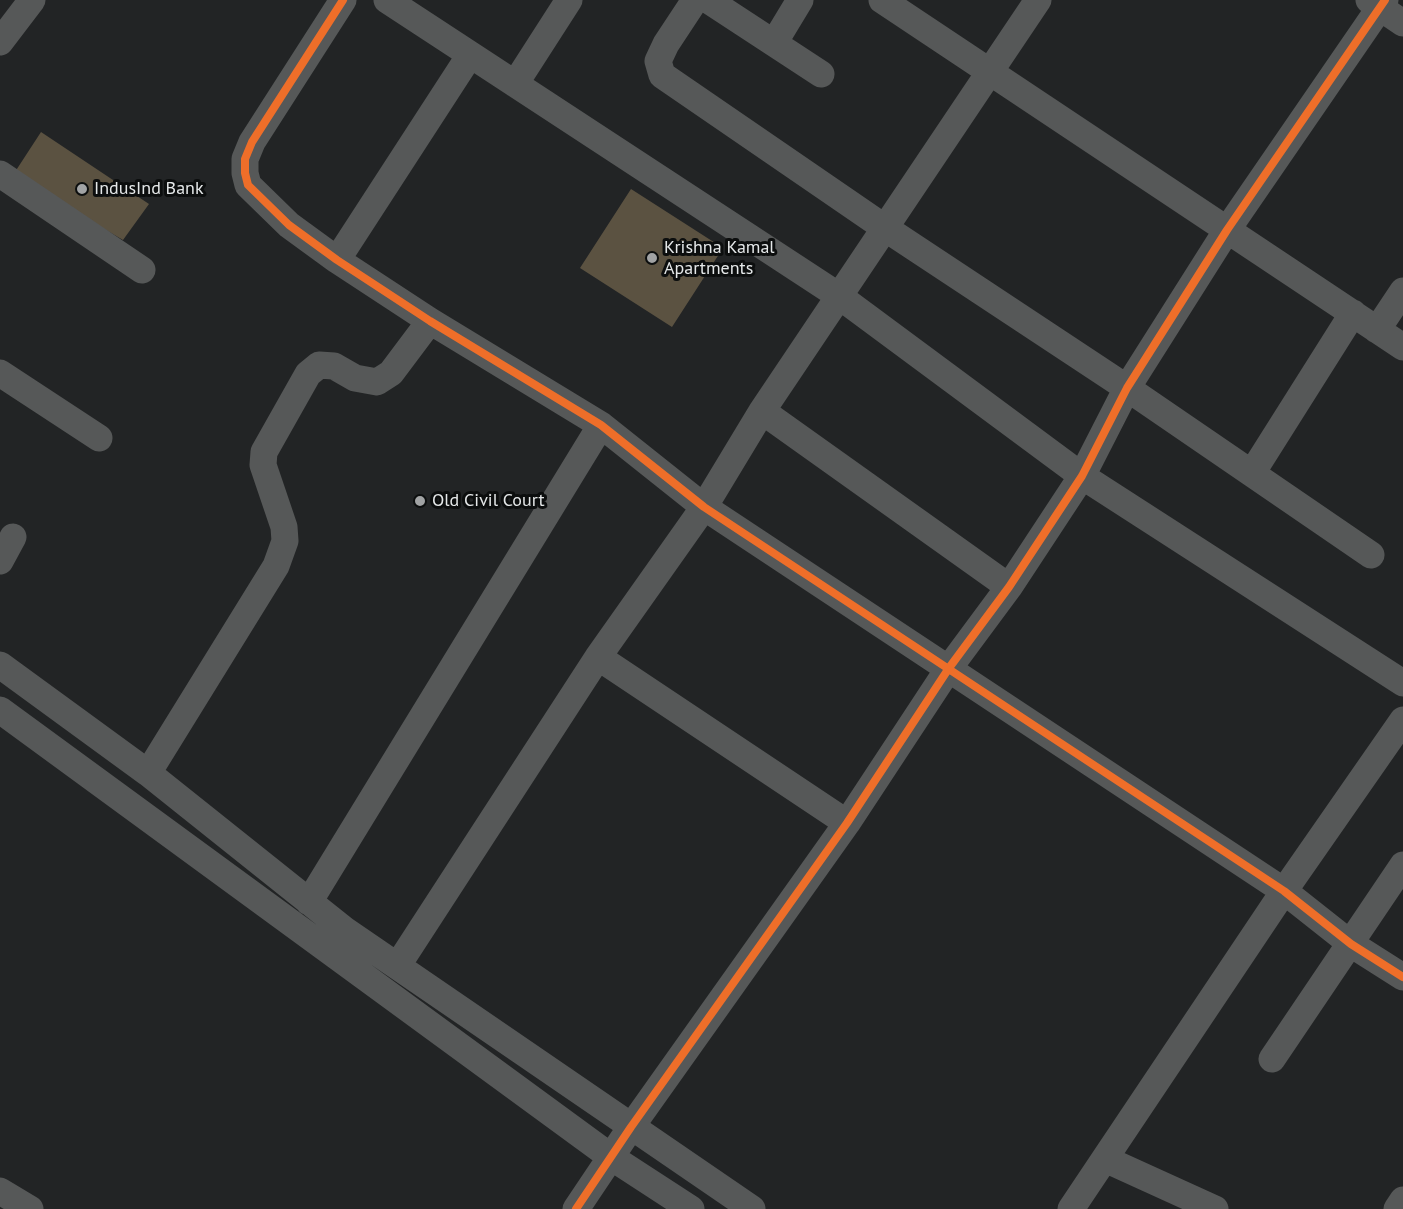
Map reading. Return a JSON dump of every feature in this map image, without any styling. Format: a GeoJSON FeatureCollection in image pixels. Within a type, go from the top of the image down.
{"type":"FeatureCollection","features":[{"type":"Feature","properties":{"kind":"street"},"geometry":{"type":"LineString","coordinates":[[0,42],[32,0]]}},
{"type":"Feature","properties":{"kind":"street"},"geometry":{"type":"LineString","coordinates":[[343,0],[252,142],[245,159],[248,185],[289,225],[337,260],[430,321],[601,425],[704,507],[1284,891],[1352,944],[1403,977]]}},
{"type":"Feature","properties":{"kind":"street"},"geometry":{"type":"LineString","coordinates":[[387,0],[839,296],[1082,476],[1403,682]]}},
{"type":"Feature","properties":{"kind":"street"},"geometry":{"type":"LineString","coordinates":[[515,84],[569,0]]}},
{"type":"Feature","properties":{"kind":"street"},"geometry":{"type":"LineString","coordinates":[[695,0],[666,44],[658,61],[662,75],[1371,555]]}},
{"type":"Feature","properties":{"kind":"street"},"geometry":{"type":"LineString","coordinates":[[708,0],[821,74]]}},
{"type":"Feature","properties":{"kind":"street"},"geometry":{"type":"LineString","coordinates":[[774,43],[800,0]]}},
{"type":"Feature","properties":{"kind":"street"},"geometry":{"type":"LineString","coordinates":[[882,0],[1403,347]]}},
{"type":"Feature","properties":{"kind":"street"},"geometry":{"type":"LineString","coordinates":[[398,965],[598,657],[704,507],[762,411],[1038,0]]}},
{"type":"Feature","properties":{"kind":"street"},"geometry":{"type":"LineString","coordinates":[[576,1209],[631,1127],[847,824],[949,668],[1009,587],[1082,476],[1127,388],[1227,230],[1378,2],[1403,23]]}},
{"type":"Feature","properties":{"kind":"street"},"geometry":{"type":"LineString","coordinates":[[337,260],[470,55]]}},
{"type":"Feature","properties":{"kind":"street"},"geometry":{"type":"LineString","coordinates":[[0,174],[142,270]]}},
{"type":"Feature","properties":{"kind":"street"},"geometry":{"type":"LineString","coordinates":[[1377,330],[1403,291]]}},
{"type":"Feature","properties":{"kind":"street"},"geometry":{"type":"LineString","coordinates":[[1252,473],[1353,314]]}},
{"type":"Feature","properties":{"kind":"street"},"geometry":{"type":"LineString","coordinates":[[148,773],[276,566],[285,541],[284,527],[263,465],[264,452],[308,374],[320,365],[334,366],[355,378],[377,382],[391,373],[430,321]]}},
{"type":"Feature","properties":{"kind":"street"},"geometry":{"type":"LineString","coordinates":[[0,373],[99,438]]}},
{"type":"Feature","properties":{"kind":"street"},"geometry":{"type":"LineString","coordinates":[[762,411],[1009,587]]}},
{"type":"Feature","properties":{"kind":"street"},"geometry":{"type":"LineString","coordinates":[[309,902],[601,425]]}},
{"type":"Feature","properties":{"kind":"street"},"geometry":{"type":"LineString","coordinates":[[0,561],[13,537]]}},
{"type":"Feature","properties":{"kind":"street"},"geometry":{"type":"LineString","coordinates":[[598,657],[847,824]]}},
{"type":"Feature","properties":{"kind":"street"},"geometry":{"type":"LineString","coordinates":[[0,664],[148,773],[346,931],[753,1209]]}},
{"type":"Feature","properties":{"kind":"street"},"geometry":{"type":"LineString","coordinates":[[0,710],[611,1157],[691,1209]]}},
{"type":"Feature","properties":{"kind":"street"},"geometry":{"type":"LineString","coordinates":[[1071,1209],[1284,891],[1403,720]]}},
{"type":"Feature","properties":{"kind":"street"},"geometry":{"type":"LineString","coordinates":[[1272,1059],[1352,944],[1403,865]]}},
{"type":"Feature","properties":{"kind":"street"},"geometry":{"type":"LineString","coordinates":[[1105,1159],[1215,1209]]}},
{"type":"Feature","properties":{"kind":"street"},"geometry":{"type":"LineString","coordinates":[[0,1191],[30,1209]]}},
{"type":"Feature","properties":{"kind":"street"},"geometry":{"type":"LineString","coordinates":[[1397,1209],[1403,1200]]}},
{"type":"Feature","properties":{"kind":"building","name":"IndusInd Bank"},"geometry":{"type":"Polygon","coordinates":[[[41,132],[149,204],[123,240],[13,175],[41,132]]]}},
{"type":"Feature","properties":{"kind":"building","name":"Krishna Kamal Apartments"},"geometry":{"type":"Polygon","coordinates":[[[631,189],[723,248],[672,327],[580,268],[631,189]]]}},
{"type":"Feature","properties":{"kind":"cycle path"},"geometry":{"type":"LineString","coordinates":[[343,0],[252,142],[245,159],[248,185],[289,225],[337,260],[430,321],[601,425],[704,507],[1284,891],[1351,944],[1403,977]]}},
{"type":"Feature","properties":{"kind":"cycle path"},"geometry":{"type":"LineString","coordinates":[[576,1209],[631,1127],[847,823],[949,668],[1009,587],[1082,476],[1127,388],[1227,230],[1385,0]]}},
{"type":"Feature","properties":{"kind":"place","name":"IndusInd Bank"},"geometry":{"type":"Point","coordinates":[82,189]}},
{"type":"Feature","properties":{"kind":"place","name":"Krishna Kamal Apartments"},"geometry":{"type":"Point","coordinates":[652,258]}},
{"type":"Feature","properties":{"kind":"place","name":"Old Civil Court"},"geometry":{"type":"Point","coordinates":[420,501]}}]}
